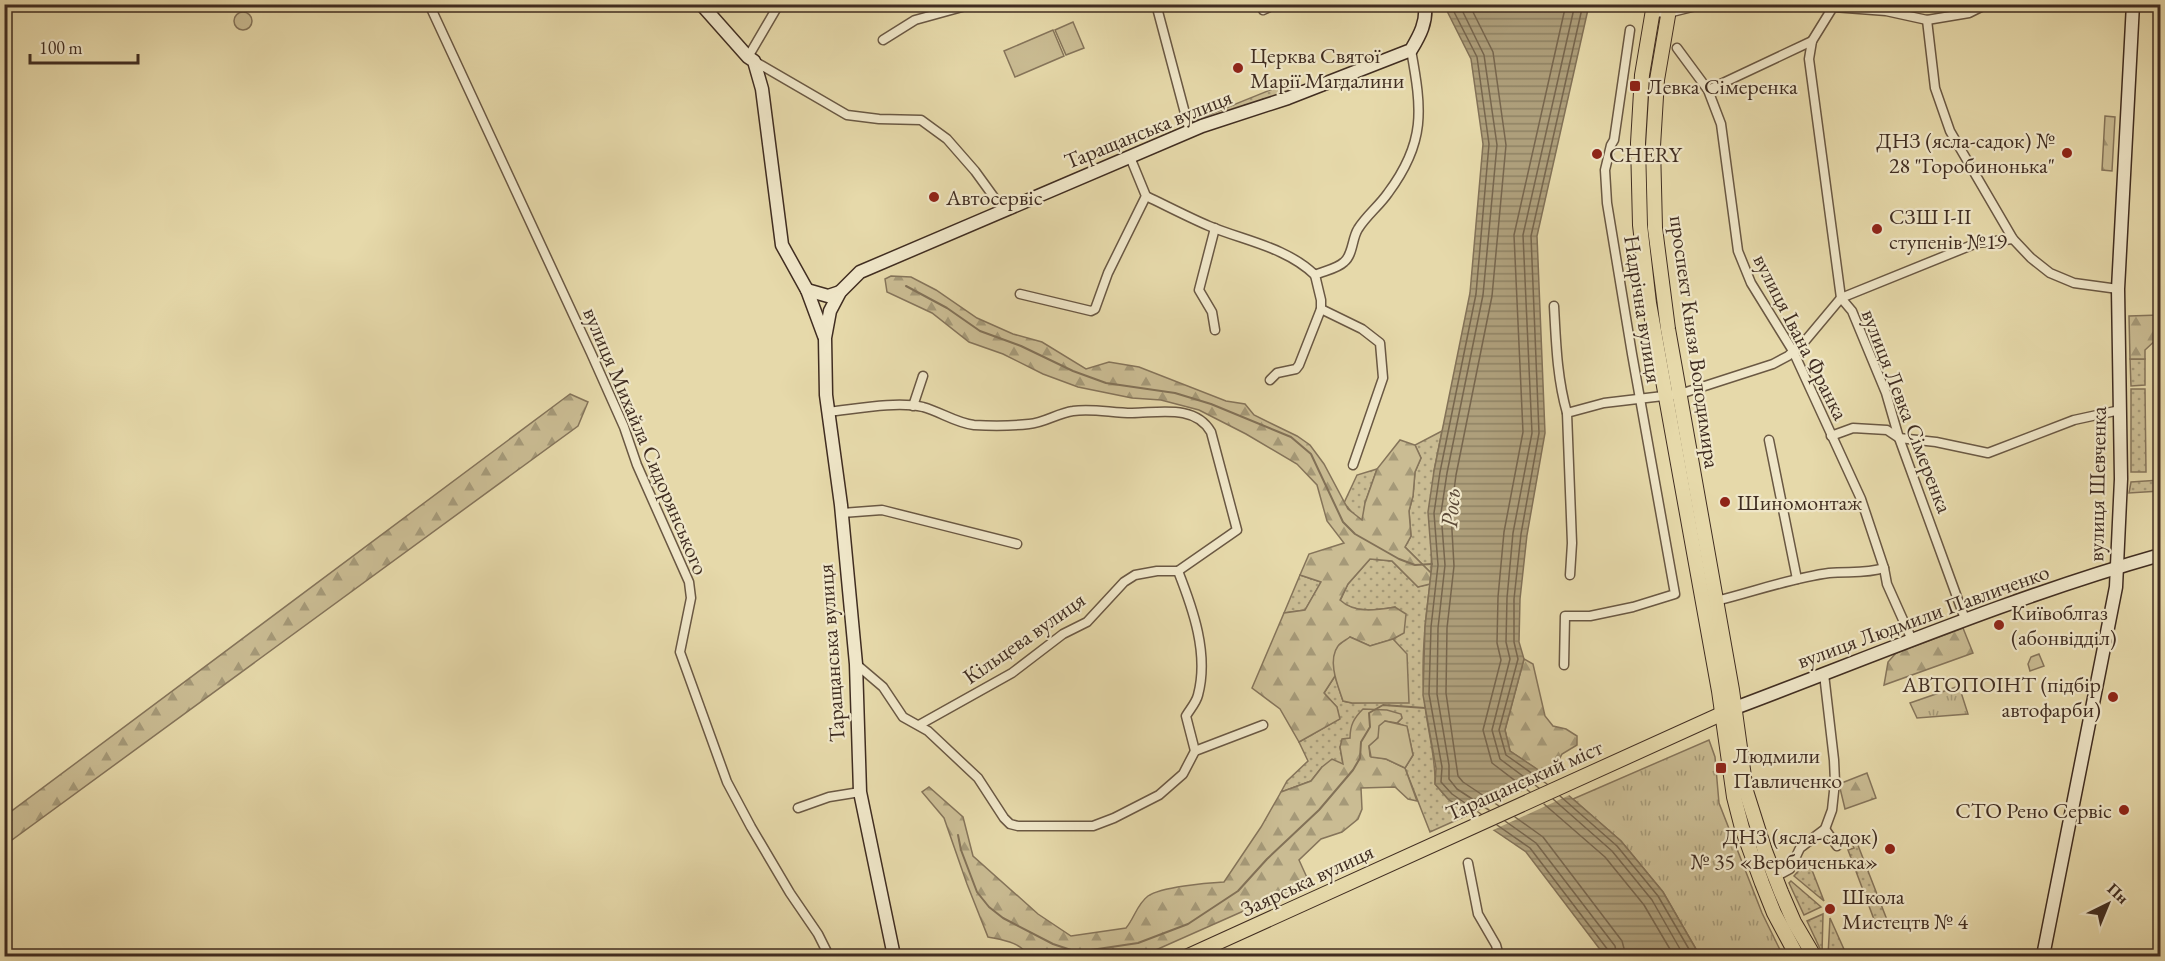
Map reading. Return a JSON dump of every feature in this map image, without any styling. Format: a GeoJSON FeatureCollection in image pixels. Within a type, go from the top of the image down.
{"type":"FeatureCollection","features":[{"type":"Feature","properties":{"kind":"main road","name":"проспект Князя Володимира"},"geometry":{"type":"LineString","coordinates":[[1653,8],[1642,75],[1638,143],[1640,225],[1647,292],[1665,396],[1746,791],[1775,877],[1794,922],[1814,957]]}},
{"type":"Feature","properties":{"kind":"main road","name":"проспект Князя Володимира"},"geometry":{"type":"LineString","coordinates":[[1669,9],[1658,80],[1653,146],[1655,228],[1668,329],[1716,601],[1728,711],[1734,797],[1742,828],[1774,913],[1797,957]]}},
{"type":"Feature","properties":{"kind":"main road","name":"Таращанський міст"},"geometry":{"type":"LineString","coordinates":[[1443,840],[1728,711]]}},
{"type":"Feature","properties":{"kind":"main road","name":"Заярська вулиця"},"geometry":{"type":"LineString","coordinates":[[1188,957],[1217,951],[1443,840]]}},
{"type":"Feature","properties":{"kind":"street","name":"вулиця Михайла Сидорянського"},"geometry":{"type":"LineString","coordinates":[[429,4],[591,353],[689,582],[691,598],[680,652],[727,782],[790,893],[818,934],[829,957]]}},
{"type":"Feature","properties":{"kind":"street"},"geometry":{"type":"LineString","coordinates":[[701,4],[751,59],[847,115],[921,120],[947,140],[975,171],[1004,211]]}},
{"type":"Feature","properties":{"kind":"street"},"geometry":{"type":"LineString","coordinates":[[779,4],[751,59],[762,89],[782,245],[807,290],[825,338]]}},
{"type":"Feature","properties":{"kind":"street"},"geometry":{"type":"LineString","coordinates":[[883,40],[915,20],[973,4]]}},
{"type":"Feature","properties":{"kind":"street"},"geometry":{"type":"LineString","coordinates":[[992,4],[1000,4]]}},
{"type":"Feature","properties":{"kind":"street"},"geometry":{"type":"LineString","coordinates":[[1156,4],[1190,132]]}},
{"type":"Feature","properties":{"kind":"street"},"geometry":{"type":"LineString","coordinates":[[1262,7],[1276,4]]}},
{"type":"Feature","properties":{"kind":"street"},"geometry":{"type":"LineString","coordinates":[[1315,275],[1345,261],[1358,229],[1392,188],[1414,150],[1419,121],[1418,88],[1411,50],[1422,32],[1426,13],[1425,4]]}},
{"type":"Feature","properties":{"kind":"street"},"geometry":{"type":"LineString","coordinates":[[1653,8],[1669,9],[1704,4]]}},
{"type":"Feature","properties":{"kind":"street"},"geometry":{"type":"LineString","coordinates":[[1832,6],[1886,11],[1927,20],[1969,13],[1987,4]]}},
{"type":"Feature","properties":{"kind":"street","name":"вулиця Шевченка"},"geometry":{"type":"LineString","coordinates":[[2043,957],[2112,614],[2118,567],[2121,479],[2118,289],[2133,4]]}},
{"type":"Feature","properties":{"kind":"street","name":"вулиця Левка Сімеренка"},"geometry":{"type":"LineString","coordinates":[[1832,6],[1812,41],[1809,59],[1841,298],[1852,311],[1882,383],[1899,438],[1965,619]]}},
{"type":"Feature","properties":{"kind":"street"},"geometry":{"type":"LineString","coordinates":[[1927,20],[1935,88],[1950,131],[2013,239],[2031,258],[2050,273],[2074,283],[2118,289]]}},
{"type":"Feature","properties":{"kind":"street","name":"Надрічна вулиця"},"geometry":{"type":"LineString","coordinates":[[1564,665],[1565,616],[1590,616],[1634,607],[1675,594],[1607,204],[1605,170],[1614,140],[1630,30]]}},
{"type":"Feature","properties":{"kind":"street"},"geometry":{"type":"LineString","coordinates":[[1708,90],[1812,41]]}},
{"type":"Feature","properties":{"kind":"street","name":"вулиця Івана Франка"},"geometry":{"type":"LineString","coordinates":[[1677,48],[1708,90],[1721,124],[1738,251],[1751,283],[1793,351],[1861,499],[1884,568],[1887,584],[1912,640]]}},
{"type":"Feature","properties":{"kind":"street","name":"Таращанська вулиця"},"geometry":{"type":"LineString","coordinates":[[894,957],[860,792],[856,664],[842,513],[828,412],[825,338],[830,311],[840,292],[860,272],[1130,157],[1190,132],[1288,98],[1411,50]]}},
{"type":"Feature","properties":{"kind":"street"},"geometry":{"type":"LineString","coordinates":[[1130,157],[1146,196],[1215,228],[1265,245],[1286,255],[1315,275],[1321,309],[1296,369],[1277,373],[1270,380]]}},
{"type":"Feature","properties":{"kind":"street"},"geometry":{"type":"LineString","coordinates":[[1020,294],[1091,311],[1095,309],[1107,273],[1146,196]]}},
{"type":"Feature","properties":{"kind":"street"},"geometry":{"type":"LineString","coordinates":[[1215,228],[1199,290],[1212,312],[1215,330]]}},
{"type":"Feature","properties":{"kind":"street"},"geometry":{"type":"LineString","coordinates":[[1567,413],[1604,403],[1680,394],[1773,364],[1804,341],[1841,298],[1977,243],[2013,239]]}},
{"type":"Feature","properties":{"kind":"street"},"geometry":{"type":"LineString","coordinates":[[807,290],[828,296],[840,292]]}},
{"type":"Feature","properties":{"kind":"street"},"geometry":{"type":"LineString","coordinates":[[1554,306],[1558,368],[1567,413],[1572,543],[1570,575]]}},
{"type":"Feature","properties":{"kind":"street"},"geometry":{"type":"LineString","coordinates":[[1321,309],[1362,329],[1380,344],[1383,378],[1353,465]]}},
{"type":"Feature","properties":{"kind":"street"},"geometry":{"type":"LineString","coordinates":[[913,406],[923,376]]}},
{"type":"Feature","properties":{"kind":"street"},"geometry":{"type":"LineString","coordinates":[[828,412],[913,406],[973,424],[1031,424],[1069,411],[1089,410],[1131,413],[1164,411],[1192,416],[1202,421],[1211,432],[1236,530],[1178,572],[1199,636],[1201,680],[1197,698],[1186,716],[1195,751],[1183,774],[1159,795],[1093,826],[1018,826],[1010,824],[978,778],[919,725],[903,717],[883,687],[856,664]]}},
{"type":"Feature","properties":{"kind":"street"},"geometry":{"type":"LineString","coordinates":[[1831,436],[1853,428],[1887,430],[1899,438],[1936,442],[1988,453],[2074,420],[2120,410]]}},
{"type":"Feature","properties":{"kind":"street"},"geometry":{"type":"LineString","coordinates":[[1769,440],[1797,579]]}},
{"type":"Feature","properties":{"kind":"street"},"geometry":{"type":"LineString","coordinates":[[842,513],[882,510],[1017,544]]}},
{"type":"Feature","properties":{"kind":"street","name":"вулиця Людмили Павличенко"},"geometry":{"type":"LineString","coordinates":[[1728,711],[1965,619],[2160,555]]}},
{"type":"Feature","properties":{"kind":"street"},"geometry":{"type":"LineString","coordinates":[[1716,601],[1797,579],[1830,573],[1872,572],[1884,568]]}},
{"type":"Feature","properties":{"kind":"street","name":"Кільцева вулиця"},"geometry":{"type":"LineString","coordinates":[[919,725],[1012,673],[1063,634],[1087,622],[1116,589],[1135,575],[1157,571],[1178,572]]}},
{"type":"Feature","properties":{"kind":"street"},"geometry":{"type":"LineString","coordinates":[[1775,877],[1790,869],[1800,848],[1825,829],[1832,810],[1835,780],[1824,674]]}},
{"type":"Feature","properties":{"kind":"street"},"geometry":{"type":"LineString","coordinates":[[1195,751],[1263,726]]}},
{"type":"Feature","properties":{"kind":"street"},"geometry":{"type":"LineString","coordinates":[[798,808],[830,797],[860,792]]}},
{"type":"Feature","properties":{"kind":"street"},"geometry":{"type":"LineString","coordinates":[[1825,829],[1837,846]]}},
{"type":"Feature","properties":{"kind":"street"},"geometry":{"type":"LineString","coordinates":[[1468,863],[1478,914],[1496,945],[1499,957]]}},
{"type":"Feature","properties":{"kind":"green space"},"geometry":{"type":"Polygon","coordinates":[[[243,12],[249,15],[252,21],[249,27],[243,30],[237,27],[234,21],[237,15],[243,12]]]}},
{"type":"Feature","properties":{"kind":"green space"},"geometry":{"type":"Polygon","coordinates":[[[1656,18],[1661,18],[1648,142],[1674,389],[1669,390],[1646,239],[1643,142],[1648,75],[1656,18]]]}},
{"type":"Feature","properties":{"kind":"green space"},"geometry":{"type":"Polygon","coordinates":[[[1073,22],[1084,48],[1066,55],[1055,30],[1073,22]]]}},
{"type":"Feature","properties":{"kind":"green space"},"geometry":{"type":"Polygon","coordinates":[[[1053,30],[1064,56],[1015,77],[1004,51],[1053,30]]]}},
{"type":"Feature","properties":{"kind":"green space"},"geometry":{"type":"Polygon","coordinates":[[[1295,80],[1300,90],[1194,125],[1191,122],[1295,80]]]}},
{"type":"Feature","properties":{"kind":"green space"},"geometry":{"type":"Polygon","coordinates":[[[2105,116],[2115,117],[2112,171],[2102,170],[2105,116]]]}},
{"type":"Feature","properties":{"kind":"green space"},"geometry":{"type":"Polygon","coordinates":[[[891,276],[911,277],[936,290],[977,318],[1013,334],[1042,342],[1086,369],[1109,362],[1139,367],[1226,401],[1245,404],[1254,415],[1310,445],[1324,464],[1348,509],[1362,520],[1365,503],[1377,469],[1400,440],[1415,445],[1421,458],[1415,472],[1409,511],[1411,536],[1405,547],[1431,573],[1430,584],[1418,587],[1392,561],[1370,559],[1348,584],[1340,600],[1346,604],[1366,610],[1395,607],[1406,614],[1404,633],[1370,646],[1350,637],[1334,659],[1335,676],[1324,693],[1337,707],[1340,719],[1299,742],[1280,709],[1252,688],[1284,613],[1305,610],[1321,582],[1300,575],[1309,554],[1344,543],[1327,521],[1317,485],[1297,464],[1199,410],[1161,400],[1132,398],[1078,387],[1043,374],[1003,354],[969,342],[932,313],[887,292],[885,279],[891,276]]]}},
{"type":"Feature","properties":{"kind":"green space"},"geometry":{"type":"Polygon","coordinates":[[[2160,315],[2160,336],[2145,350],[2145,359],[2130,359],[2129,316],[2160,315]]]}},
{"type":"Feature","properties":{"kind":"green space"},"geometry":{"type":"Polygon","coordinates":[[[2130,359],[2145,359],[2145,385],[2131,386],[2130,359]]]}},
{"type":"Feature","properties":{"kind":"green space"},"geometry":{"type":"Polygon","coordinates":[[[2131,389],[2145,389],[2146,472],[2131,472],[2131,389]]]}},
{"type":"Feature","properties":{"kind":"green space"},"geometry":{"type":"Polygon","coordinates":[[[570,394],[588,402],[578,426],[5,845],[5,816],[570,394]]]}},
{"type":"Feature","properties":{"kind":"green space"},"geometry":{"type":"Polygon","coordinates":[[[1442,431],[1434,471],[1431,573],[1405,547],[1411,536],[1409,511],[1415,472],[1421,458],[1415,445],[1442,431]]]}},
{"type":"Feature","properties":{"kind":"green space"},"geometry":{"type":"Polygon","coordinates":[[[1377,469],[1365,503],[1363,521],[1355,516],[1344,503],[1357,475],[1377,469]]]}},
{"type":"Feature","properties":{"kind":"green space"},"geometry":{"type":"Polygon","coordinates":[[[2160,480],[2160,491],[2129,493],[2131,482],[2160,480]]]}},
{"type":"Feature","properties":{"kind":"green space"},"geometry":{"type":"Polygon","coordinates":[[[1370,559],[1392,561],[1418,587],[1430,584],[1424,640],[1423,682],[1435,784],[1448,799],[1470,814],[1430,832],[1405,768],[1413,755],[1407,727],[1397,723],[1402,718],[1350,738],[1340,747],[1343,764],[1322,767],[1311,781],[1281,792],[1287,781],[1308,761],[1299,742],[1339,719],[1337,707],[1324,693],[1335,676],[1343,701],[1377,702],[1406,654],[1393,639],[1404,632],[1395,607],[1374,610],[1359,609],[1340,601],[1348,584],[1370,559]]]}},
{"type":"Feature","properties":{"kind":"green space"},"geometry":{"type":"Polygon","coordinates":[[[1300,575],[1321,582],[1305,610],[1284,613],[1300,575]]]}},
{"type":"Feature","properties":{"kind":"green space"},"geometry":{"type":"Polygon","coordinates":[[[1963,628],[1973,653],[1884,685],[1888,662],[1896,653],[1963,628]]]}},
{"type":"Feature","properties":{"kind":"green space"},"geometry":{"type":"Polygon","coordinates":[[[1350,637],[1370,646],[1393,639],[1407,654],[1409,703],[1343,701],[1334,673],[1333,659],[1338,646],[1350,637]]]}},
{"type":"Feature","properties":{"kind":"green space"},"geometry":{"type":"Polygon","coordinates":[[[2039,654],[2044,666],[2030,671],[2028,664],[2031,657],[2039,654]]]}},
{"type":"Feature","properties":{"kind":"green space"},"geometry":{"type":"Polygon","coordinates":[[[1524,659],[1533,664],[1545,716],[1553,726],[1566,729],[1577,736],[1577,745],[1562,754],[1548,777],[1510,751],[1505,730],[1524,659]]]}},
{"type":"Feature","properties":{"kind":"green space"},"geometry":{"type":"Polygon","coordinates":[[[1959,686],[1968,714],[1917,718],[1910,703],[1959,686]]]}},
{"type":"Feature","properties":{"kind":"green space"},"geometry":{"type":"Polygon","coordinates":[[[1363,709],[1387,710],[1401,714],[1402,718],[1397,723],[1385,721],[1378,738],[1369,746],[1370,756],[1386,759],[1405,768],[1417,801],[1408,799],[1395,787],[1361,788],[1362,809],[1358,819],[1342,832],[1321,839],[1299,860],[1309,882],[1149,953],[1137,956],[1028,956],[1016,945],[988,937],[944,818],[922,792],[929,787],[963,817],[973,856],[1038,914],[1071,936],[1126,928],[1141,903],[1154,893],[1184,886],[1224,882],[1261,827],[1281,792],[1311,781],[1332,759],[1343,764],[1340,747],[1342,739],[1350,738],[1353,722],[1363,709]]]}},
{"type":"Feature","properties":{"kind":"green space"},"geometry":{"type":"Polygon","coordinates":[[[1385,721],[1407,726],[1413,755],[1405,768],[1386,759],[1371,757],[1369,746],[1378,738],[1379,726],[1385,721]]]}},
{"type":"Feature","properties":{"kind":"green space"},"geometry":{"type":"Polygon","coordinates":[[[1709,740],[1715,757],[1719,803],[1762,913],[1783,956],[1700,956],[1663,892],[1621,841],[1573,799],[1709,740]]]}},
{"type":"Feature","properties":{"kind":"green space"},"geometry":{"type":"Polygon","coordinates":[[[1867,773],[1876,798],[1845,809],[1839,784],[1867,773]]]}},
{"type":"Feature","properties":{"kind":"green space"},"geometry":{"type":"Polygon","coordinates":[[[1854,835],[1889,925],[1875,922],[1848,850],[1854,848],[1849,837],[1854,835]]]}},
{"type":"Feature","properties":{"kind":"green space"},"geometry":{"type":"Polygon","coordinates":[[[1810,865],[1824,901],[1794,876],[1801,868],[1810,865]]]}},
{"type":"Feature","properties":{"kind":"green space"},"geometry":{"type":"Polygon","coordinates":[[[1791,881],[1821,907],[1804,915],[1789,883],[1791,881]]]}},
{"type":"Feature","properties":{"kind":"green space"},"geometry":{"type":"Polygon","coordinates":[[[1823,914],[1822,953],[1807,921],[1823,914]]]}},
{"type":"Feature","properties":{"kind":"green space"},"geometry":{"type":"Polygon","coordinates":[[[1830,918],[1847,956],[1828,956],[1830,918]]]}},
{"type":"Feature","properties":{"kind":"water","name":"Рось"},"geometry":{"type":"Polygon","coordinates":[[[1444,5],[1589,5],[1537,236],[1545,433],[1527,535],[1520,599],[1519,642],[1524,659],[1505,730],[1510,751],[1543,773],[1621,841],[1663,892],[1700,956],[1605,956],[1526,852],[1448,799],[1435,784],[1436,768],[1423,695],[1425,627],[1432,564],[1428,512],[1434,471],[1470,293],[1483,144],[1471,59],[1444,5]]]}},
{"type":"Feature","properties":{"kind":"pier"},"geometry":{"type":"Polygon","coordinates":[[[1553,777],[1572,794],[1491,831],[1467,816],[1553,777]]]}},
{"type":"Feature","properties":{"kind":"waterway"},"geometry":{"type":"LineString","coordinates":[[906,286],[947,308],[980,331],[1021,346],[1073,371],[1106,383],[1175,393],[1211,404],[1291,437],[1311,454],[1343,522],[1355,534],[1399,559],[1415,565],[1432,564]]}},
{"type":"Feature","properties":{"kind":"waterway"},"geometry":{"type":"LineString","coordinates":[[958,835],[961,850],[977,892],[989,907],[1003,918],[1053,944],[1071,950],[1091,950],[1138,943],[1188,924],[1238,891],[1267,859],[1319,810],[1353,770],[1360,758],[1361,742],[1370,727],[1369,713],[1383,705],[1425,708]]}},
{"type":"Feature","properties":{"kind":"place","name":"Церква Святої Марії Магдалини"},"geometry":{"type":"Point","coordinates":[1238,68]}},
{"type":"Feature","properties":{"kind":"place","name":"Левка Сімеренка"},"geometry":{"type":"Point","coordinates":[1635,86]}},
{"type":"Feature","properties":{"kind":"place","name":"ДНЗ (ясла-садок) № 28 \"Горобинонька\""},"geometry":{"type":"Point","coordinates":[2067,153]}},
{"type":"Feature","properties":{"kind":"place","name":"CHERY"},"geometry":{"type":"Point","coordinates":[1597,154]}},
{"type":"Feature","properties":{"kind":"place","name":"Автосервіс"},"geometry":{"type":"Point","coordinates":[934,197]}},
{"type":"Feature","properties":{"kind":"place","name":"СЗШ I-II ступенів №19"},"geometry":{"type":"Point","coordinates":[1877,229]}},
{"type":"Feature","properties":{"kind":"place","name":"Шиномонтаж"},"geometry":{"type":"Point","coordinates":[1725,502]}},
{"type":"Feature","properties":{"kind":"place","name":"Київоблгаз (абонвідділ)"},"geometry":{"type":"Point","coordinates":[1999,625]}},
{"type":"Feature","properties":{"kind":"place","name":"АВТОПОІНТ (підбір автофарби)"},"geometry":{"type":"Point","coordinates":[2113,697]}},
{"type":"Feature","properties":{"kind":"place","name":"Людмили Павличенко"},"geometry":{"type":"Point","coordinates":[1721,768]}},
{"type":"Feature","properties":{"kind":"place","name":"СТО Рено Сервіс"},"geometry":{"type":"Point","coordinates":[2124,810]}},
{"type":"Feature","properties":{"kind":"place","name":"ДНЗ (ясла-садок) № 35 «Вербиченька»"},"geometry":{"type":"Point","coordinates":[1890,849]}},
{"type":"Feature","properties":{"kind":"place","name":"Школа Мистецтв № 4"},"geometry":{"type":"Point","coordinates":[1830,909]}}]}
